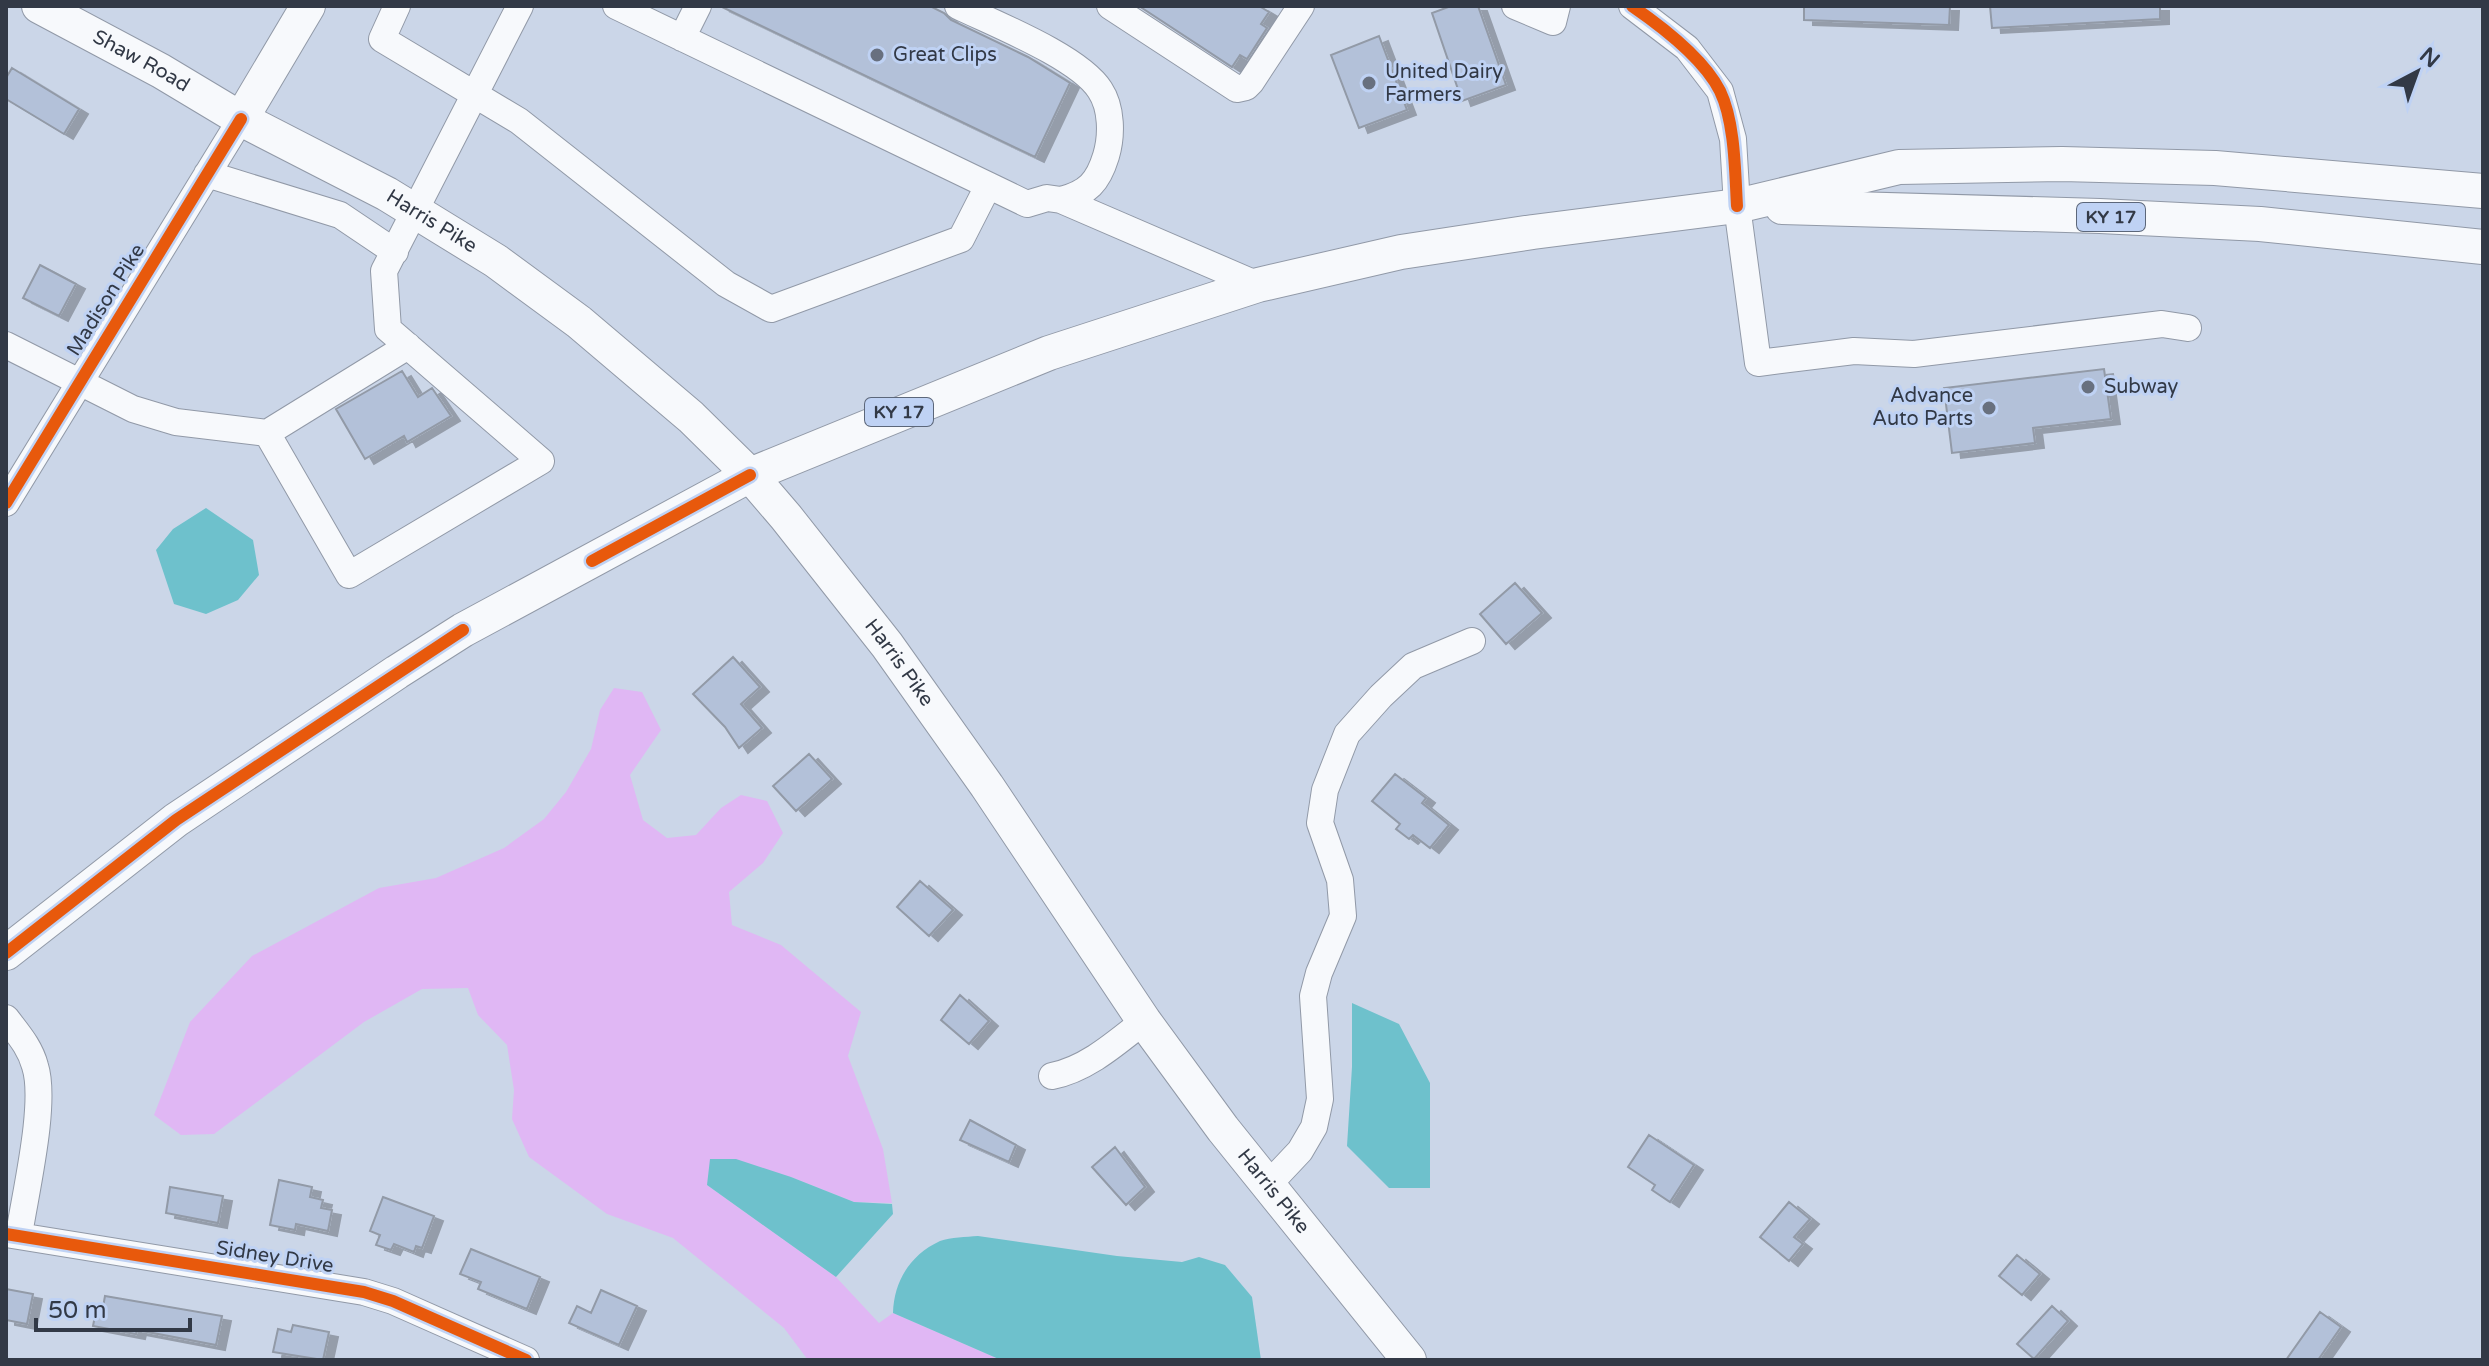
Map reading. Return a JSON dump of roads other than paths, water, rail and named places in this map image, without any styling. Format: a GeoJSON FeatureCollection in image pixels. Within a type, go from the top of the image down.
{"type":"FeatureCollection","features":[{"type":"Feature","properties":{"kind":"main road","name":"Shaw Road"},"geometry":{"type":"LineString","coordinates":[[39,6],[161,71],[241,119]]}},
{"type":"Feature","properties":{"kind":"main road","name":"Madison Pike"},"geometry":{"type":"LineString","coordinates":[[241,119],[308,6]]}},
{"type":"Feature","properties":{"kind":"main road","name":"Harris Pike"},"geometry":{"type":"LineString","coordinates":[[241,119],[309,152],[496,261],[579,322],[691,417],[750,475],[833,574],[887,645],[987,786],[1144,1021],[1267,1186],[1409,1360]]}},
{"type":"Feature","properties":{"kind":"main road","name":"KY 17"},"geometry":{"type":"LineString","coordinates":[[6,953],[176,820],[397,672],[463,630],[750,475],[1049,353],[1258,285],[1401,252],[1737,206],[1899,167],[2062,164],[2215,168],[2483,191]]}},
{"type":"Feature","properties":{"kind":"main road","name":"KY 17"},"geometry":{"type":"LineString","coordinates":[[1737,206],[2100,216],[2260,224],[2483,247]]}},
{"type":"Feature","properties":{"kind":"street"},"geometry":{"type":"LineString","coordinates":[[397,6],[382,39],[519,121],[726,284],[771,309],[961,239],[988,186]]}},
{"type":"Feature","properties":{"kind":"street"},"geometry":{"type":"LineString","coordinates":[[267,433],[349,575],[541,461],[388,329],[384,271],[520,6]]}},
{"type":"Feature","properties":{"kind":"street"},"geometry":{"type":"LineString","coordinates":[[616,6],[1027,204],[1047,198],[1061,200],[1258,285]]}},
{"type":"Feature","properties":{"kind":"street"},"geometry":{"type":"LineString","coordinates":[[682,38],[698,6]]}},
{"type":"Feature","properties":{"kind":"street"},"geometry":{"type":"LineString","coordinates":[[958,6],[1049,51],[1086,74],[1102,92],[1111,140],[1096,180],[1081,195],[1061,200]]}},
{"type":"Feature","properties":{"kind":"street"},"geometry":{"type":"LineString","coordinates":[[1110,6],[1233,87],[1246,87],[1251,82],[1288,20]]}},
{"type":"Feature","properties":{"kind":"street"},"geometry":{"type":"LineString","coordinates":[[1515,6],[1553,22],[1558,7]]}},
{"type":"Feature","properties":{"kind":"street"},"geometry":{"type":"LineString","coordinates":[[1632,6],[1687,48],[1720,91],[1733,139],[1737,206],[1758,363],[1854,351],[1914,354],[2162,324],[2188,328]]}},
{"type":"Feature","properties":{"kind":"street"},"geometry":{"type":"LineString","coordinates":[[1233,87],[1250,62]]}},
{"type":"Feature","properties":{"kind":"street","name":"Madison Pike"},"geometry":{"type":"LineString","coordinates":[[6,503],[241,119]]}},
{"type":"Feature","properties":{"kind":"street"},"geometry":{"type":"LineString","coordinates":[[207,174],[340,215],[395,252]]}},
{"type":"Feature","properties":{"kind":"street"},"geometry":{"type":"LineString","coordinates":[[6,345],[133,409],[176,422],[267,433],[408,346]]}},
{"type":"Feature","properties":{"kind":"street"},"geometry":{"type":"LineString","coordinates":[[1267,1186],[1300,1151],[1314,1127],[1320,1099],[1313,996],[1319,973],[1343,916],[1340,880],[1320,823],[1325,790],[1347,734],[1381,696],[1413,666],[1472,641]]}},
{"type":"Feature","properties":{"kind":"street","name":"Sidney Drive"},"geometry":{"type":"LineString","coordinates":[[6,1018],[27,1044],[36,1069],[40,1098],[12,1235],[364,1292],[393,1301],[526,1360]]}},
{"type":"Feature","properties":{"kind":"street"},"geometry":{"type":"LineString","coordinates":[[1052,1076],[1070,1072],[1144,1021]]}},
{"type":"Feature","properties":{"kind":"water"},"geometry":{"type":"Polygon","coordinates":[[[206,508],[253,540],[259,575],[238,600],[206,614],[174,604],[156,550],[173,529],[206,508]]]}},
{"type":"Feature","properties":{"kind":"water"},"geometry":{"type":"Polygon","coordinates":[[[1352,1003],[1399,1024],[1430,1083],[1430,1188],[1389,1188],[1347,1146],[1352,1003]]]}},
{"type":"Feature","properties":{"kind":"water"},"geometry":{"type":"Polygon","coordinates":[[[710,1159],[736,1159],[854,1202],[892,1204],[893,1214],[836,1277],[707,1185],[710,1159]]]}},
{"type":"Feature","properties":{"kind":"water"},"geometry":{"type":"Polygon","coordinates":[[[978,1236],[1117,1256],[1182,1262],[1199,1257],[1225,1265],[1252,1297],[1261,1360],[1001,1360],[893,1313],[900,1280],[912,1261],[940,1241],[978,1236]]]}},
{"type":"Feature","properties":{"kind":"place","name":"Great Clips"},"geometry":{"type":"Point","coordinates":[877,55]}},
{"type":"Feature","properties":{"kind":"place","name":"United Dairy Farmers"},"geometry":{"type":"Point","coordinates":[1369,83]}},
{"type":"Feature","properties":{"kind":"place","name":"Subway"},"geometry":{"type":"Point","coordinates":[2088,387]}},
{"type":"Feature","properties":{"kind":"place","name":"Advance Auto Parts"},"geometry":{"type":"Point","coordinates":[1989,408]}}]}
